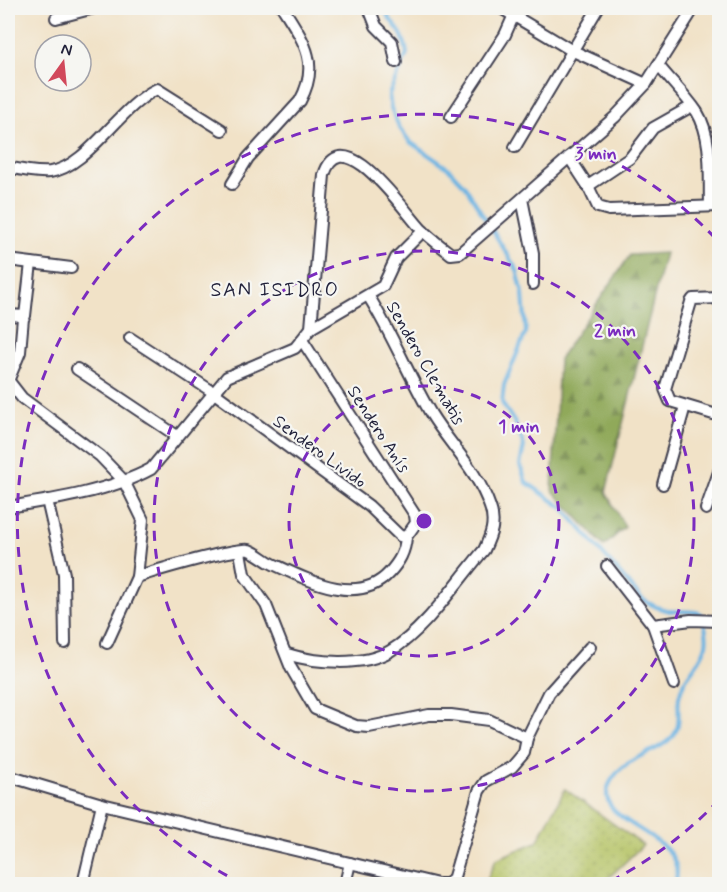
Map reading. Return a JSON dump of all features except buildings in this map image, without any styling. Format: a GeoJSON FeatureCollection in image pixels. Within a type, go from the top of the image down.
{"type":"FeatureCollection","features":[{"type":"Feature","properties":{"kind":"street"},"geometry":{"type":"LineString","coordinates":[[56,18],[94,8]]}},
{"type":"Feature","properties":{"kind":"street"},"geometry":{"type":"LineString","coordinates":[[232,183],[248,158],[300,101],[306,90],[309,54],[306,43],[283,8]]}},
{"type":"Feature","properties":{"kind":"street"},"geometry":{"type":"LineString","coordinates":[[369,8],[376,26],[392,42],[396,62]]}},
{"type":"Feature","properties":{"kind":"street"},"geometry":{"type":"LineString","coordinates":[[501,8],[515,10],[571,50],[646,84]]}},
{"type":"Feature","properties":{"kind":"street"},"geometry":{"type":"LineString","coordinates":[[515,147],[598,8]]}},
{"type":"Feature","properties":{"kind":"street"},"geometry":{"type":"LineString","coordinates":[[311,328],[324,175],[327,164],[336,158],[347,157],[369,168],[423,231],[451,254],[455,254],[469,246],[615,117],[646,84],[694,8]]}},
{"type":"Feature","properties":{"kind":"street"},"geometry":{"type":"LineString","coordinates":[[452,117],[505,35],[515,10]]}},
{"type":"Feature","properties":{"kind":"street"},"geometry":{"type":"LineString","coordinates":[[570,156],[598,207],[609,210],[715,206],[708,147],[702,122],[692,106],[658,65]]}},
{"type":"Feature","properties":{"kind":"street"},"geometry":{"type":"LineString","coordinates":[[8,167],[28,172],[51,172],[71,164],[140,100],[157,89],[222,130]]}},
{"type":"Feature","properties":{"kind":"street"},"geometry":{"type":"LineString","coordinates":[[588,186],[630,158],[653,128],[692,106]]}},
{"type":"Feature","properties":{"kind":"street"},"geometry":{"type":"LineString","coordinates":[[522,199],[533,253],[533,284]]}},
{"type":"Feature","properties":{"kind":"street"},"geometry":{"type":"LineString","coordinates":[[8,507],[124,481],[151,469],[227,377],[295,348],[311,328],[369,297],[383,286],[396,258],[423,231]]}},
{"type":"Feature","properties":{"kind":"street"},"geometry":{"type":"LineString","coordinates":[[8,260],[71,268]]}},
{"type":"Feature","properties":{"kind":"street"},"geometry":{"type":"LineString","coordinates":[[31,263],[20,352],[8,380],[22,398],[100,456],[124,481],[143,520],[137,576],[107,643]]}},
{"type":"Feature","properties":{"kind":"street","name":"Sendero Clematis"},"geometry":{"type":"LineString","coordinates":[[287,654],[312,662],[380,656],[391,651],[414,632],[483,550],[491,536],[494,523],[482,489],[457,448],[432,416],[369,297]]}},
{"type":"Feature","properties":{"kind":"street"},"geometry":{"type":"LineString","coordinates":[[720,298],[693,299],[691,302],[666,389],[670,401],[720,416]]}},
{"type":"Feature","properties":{"kind":"street"},"geometry":{"type":"LineString","coordinates":[[8,315],[23,318]]}},
{"type":"Feature","properties":{"kind":"street","name":"Sendero Livido"},"geometry":{"type":"LineString","coordinates":[[130,339],[213,392],[369,506],[400,536],[406,537]]}},
{"type":"Feature","properties":{"kind":"street","name":"Sendero Anís"},"geometry":{"type":"LineString","coordinates":[[302,340],[415,515],[416,524],[406,537]]}},
{"type":"Feature","properties":{"kind":"street"},"geometry":{"type":"LineString","coordinates":[[77,369],[177,436]]}},
{"type":"Feature","properties":{"kind":"street"},"geometry":{"type":"LineString","coordinates":[[663,484],[685,406]]}},
{"type":"Feature","properties":{"kind":"street"},"geometry":{"type":"LineString","coordinates":[[706,509],[720,469]]}},
{"type":"Feature","properties":{"kind":"street"},"geometry":{"type":"LineString","coordinates":[[46,500],[64,574],[65,643]]}},
{"type":"Feature","properties":{"kind":"street"},"geometry":{"type":"LineString","coordinates":[[137,576],[249,550],[300,578],[341,589],[361,588],[380,582],[395,566],[404,554],[406,537]]}},
{"type":"Feature","properties":{"kind":"street"},"geometry":{"type":"LineString","coordinates":[[240,552],[244,574],[266,605],[300,686],[315,709],[356,726],[369,727],[429,715],[451,715],[489,720],[528,738]]}},
{"type":"Feature","properties":{"kind":"street"},"geometry":{"type":"LineString","coordinates":[[607,566],[653,625],[674,684]]}},
{"type":"Feature","properties":{"kind":"street"},"geometry":{"type":"LineString","coordinates":[[653,625],[691,620],[720,621]]}},
{"type":"Feature","properties":{"kind":"street"},"geometry":{"type":"LineString","coordinates":[[8,776],[102,804],[438,884],[447,884],[453,880],[479,790],[486,781],[512,767],[524,753],[528,738],[549,693],[590,647]]}},
{"type":"Feature","properties":{"kind":"street"},"geometry":{"type":"LineString","coordinates":[[83,885],[102,804]]}},
{"type":"Feature","properties":{"kind":"street"},"geometry":{"type":"LineString","coordinates":[[345,885],[350,863]]}},
{"type":"Feature","properties":{"kind":"green space"},"geometry":{"type":"Polygon","coordinates":[[[665,253],[606,492],[625,527],[604,546],[552,490],[559,359],[630,255],[665,253]]]}},
{"type":"Feature","properties":{"kind":"green space"},"geometry":{"type":"Polygon","coordinates":[[[565,789],[643,845],[602,884],[485,884],[496,859],[537,842],[565,789]]]}},
{"type":"Feature","properties":{"kind":"waterway"},"geometry":{"type":"LineString","coordinates":[[384,8],[400,32],[407,54],[389,94],[391,108],[399,127],[410,142],[449,169],[465,186],[517,270],[523,294],[526,332],[504,385],[502,403],[515,423],[524,446],[520,465],[526,482],[563,508],[642,599],[666,610],[700,613],[705,628],[707,640],[704,650],[683,685],[679,697],[676,732],[666,742],[625,765],[611,781],[607,796],[612,808],[624,819],[669,851],[676,866],[675,884]]}},
{"type":"Feature","properties":{"kind":"district","name":"SAN ISIDRO"},"geometry":{"type":"Point","coordinates":[275,289]}}]}
